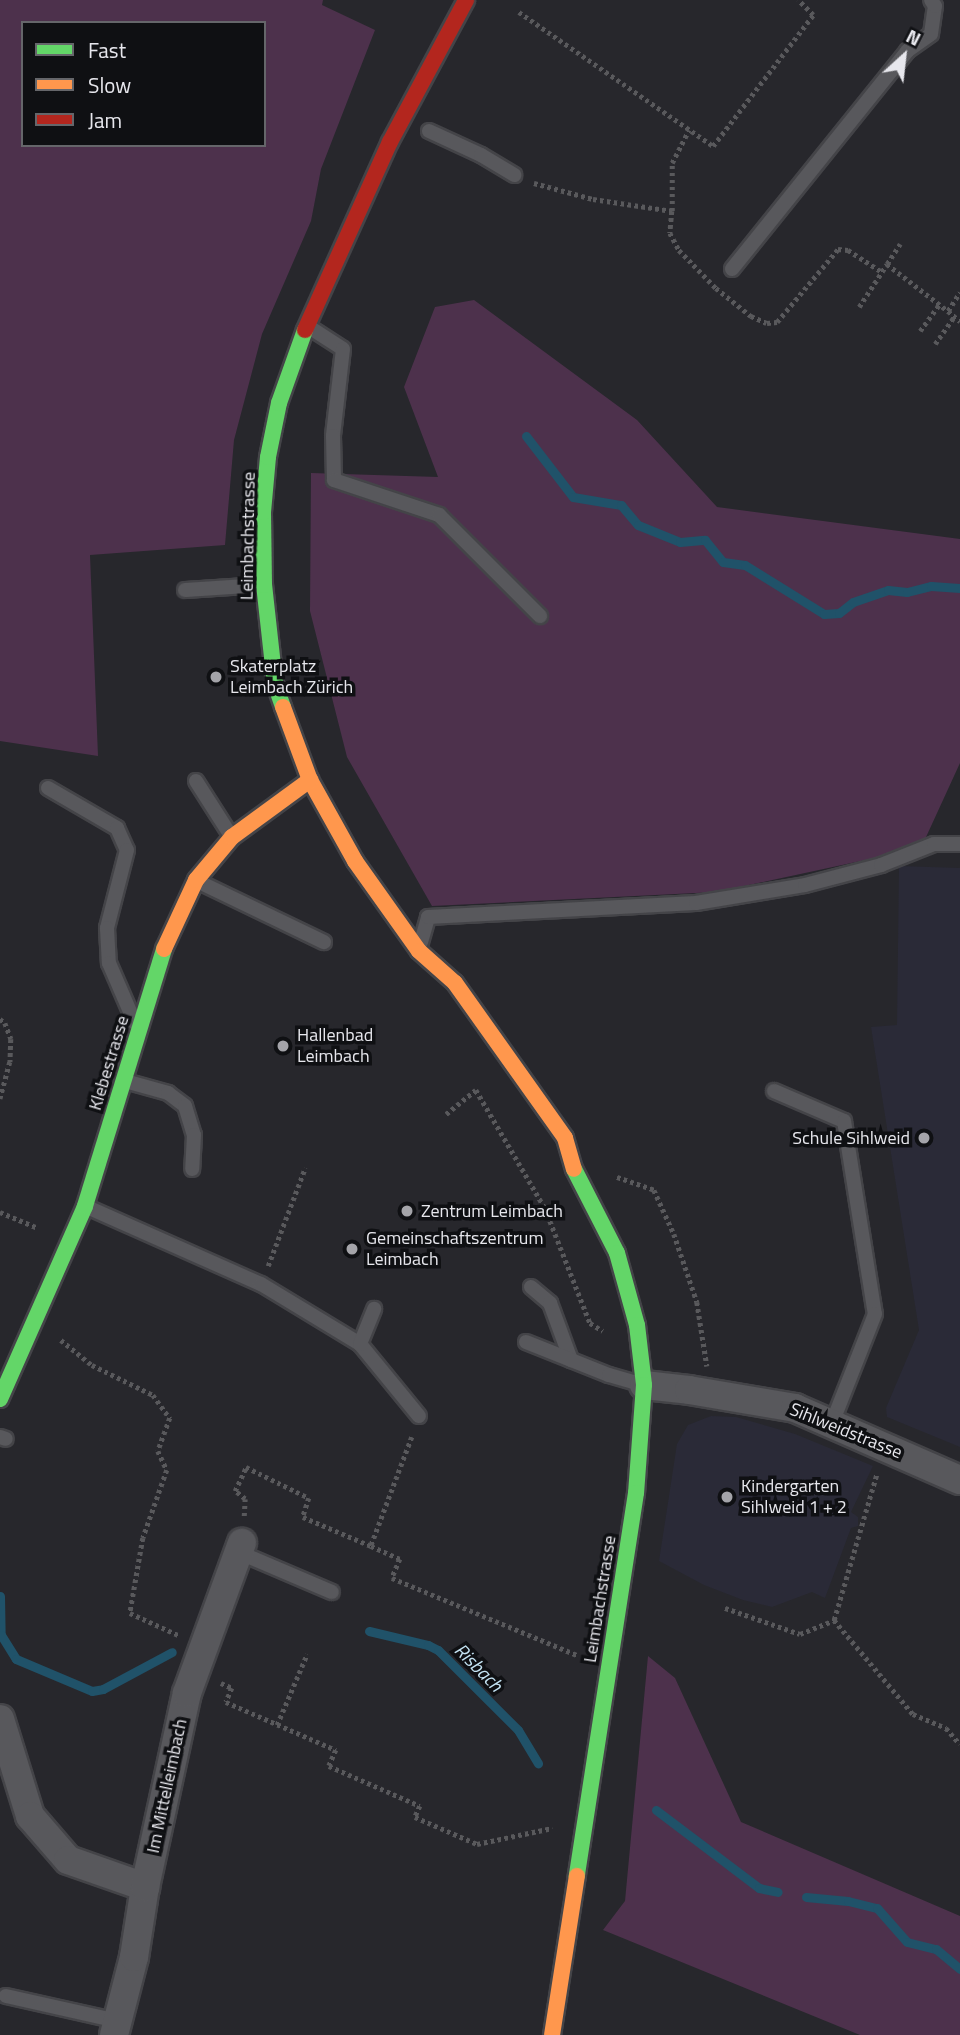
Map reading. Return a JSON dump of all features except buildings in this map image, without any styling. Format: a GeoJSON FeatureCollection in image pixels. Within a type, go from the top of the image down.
{"type":"FeatureCollection","features":[{"type":"Feature","properties":{"kind":"street","name":"Leimbachstrasse"},"geometry":{"type":"LineString","coordinates":[[466,0],[390,142],[304,324],[279,403],[268,457],[263,512],[264,585],[275,684],[310,780],[355,861],[419,951],[455,983],[565,1138],[577,1178],[617,1253],[636,1325],[644,1385],[636,1493],[552,2035]]}},
{"type":"Feature","properties":{"kind":"street","name":"Klebestrasse"},"geometry":{"type":"LineString","coordinates":[[0,1399],[85,1206],[167,940],[196,880],[232,837],[310,780]]}},
{"type":"Feature","properties":{"kind":"street","name":"Leimbachstrasse"},"geometry":{"type":"LineString","coordinates":[[419,951],[429,981]]}},
{"type":"Feature","properties":{"kind":"street","name":"Leimbachstrasse"},"geometry":{"type":"LineString","coordinates":[[554,1160],[577,1178]]}},
{"type":"Feature","properties":{"kind":"street","name":"Sihlweidstrasse"},"geometry":{"type":"LineString","coordinates":[[644,1385],[795,1408],[886,1445],[960,1480]]}},
{"type":"Feature","properties":{"kind":"street","name":"Im Mittelleimbach"},"geometry":{"type":"LineString","coordinates":[[116,2028],[134,1957],[145,1887],[187,1693],[240,1548]]}},
{"type":"Feature","properties":{"kind":"street"},"geometry":{"type":"LineString","coordinates":[[0,1719],[30,1816],[68,1860],[145,1887]]}},
{"type":"Feature","properties":{"kind":"lane"},"geometry":{"type":"LineString","coordinates":[[732,269],[907,51],[931,34],[935,6],[932,0]]}},
{"type":"Feature","properties":{"kind":"lane"},"geometry":{"type":"LineString","coordinates":[[429,131],[481,155],[514,175]]}},
{"type":"Feature","properties":{"kind":"lane"},"geometry":{"type":"LineString","coordinates":[[304,324],[343,349],[333,436],[334,480],[439,515],[540,616]]}},
{"type":"Feature","properties":{"kind":"lane"},"geometry":{"type":"LineString","coordinates":[[185,590],[264,585]]}},
{"type":"Feature","properties":{"kind":"lane"},"geometry":{"type":"LineString","coordinates":[[196,781],[232,837]]}},
{"type":"Feature","properties":{"kind":"lane"},"geometry":{"type":"LineString","coordinates":[[48,788],[117,828],[127,850],[107,928],[107,940],[109,963],[139,1030]]}},
{"type":"Feature","properties":{"kind":"lane"},"geometry":{"type":"LineString","coordinates":[[419,951],[428,917],[695,903],[805,885],[881,865],[934,844],[960,844]]}},
{"type":"Feature","properties":{"kind":"lane"},"geometry":{"type":"LineString","coordinates":[[196,880],[324,942]]}},
{"type":"Feature","properties":{"kind":"lane"},"geometry":{"type":"LineString","coordinates":[[123,1080],[168,1093],[185,1106],[194,1135],[192,1169]]}},
{"type":"Feature","properties":{"kind":"lane"},"geometry":{"type":"LineString","coordinates":[[774,1091],[844,1121],[874,1314],[832,1423]]}},
{"type":"Feature","properties":{"kind":"lane"},"geometry":{"type":"LineString","coordinates":[[85,1206],[261,1284],[360,1343],[419,1416]]}},
{"type":"Feature","properties":{"kind":"lane"},"geometry":{"type":"LineString","coordinates":[[531,1287],[550,1303],[571,1360]]}},
{"type":"Feature","properties":{"kind":"lane"},"geometry":{"type":"LineString","coordinates":[[360,1343],[374,1309]]}},
{"type":"Feature","properties":{"kind":"lane"},"geometry":{"type":"LineString","coordinates":[[526,1342],[644,1385]]}},
{"type":"Feature","properties":{"kind":"lane"},"geometry":{"type":"LineString","coordinates":[[240,1548],[332,1592]]}},
{"type":"Feature","properties":{"kind":"lane"},"geometry":{"type":"LineString","coordinates":[[6,1996],[116,2028]]}},
{"type":"Feature","properties":{"kind":"path"},"geometry":{"type":"LineString","coordinates":[[519,12],[713,146],[813,15],[797,0]]}},
{"type":"Feature","properties":{"kind":"path"},"geometry":{"type":"LineString","coordinates":[[688,130],[672,163],[670,233],[679,250],[716,288],[751,316],[767,323],[777,322],[838,249],[848,250],[882,272]]}},
{"type":"Feature","properties":{"kind":"path"},"geometry":{"type":"LineString","coordinates":[[514,175],[549,188],[593,199],[672,211]]}},
{"type":"Feature","properties":{"kind":"path"},"geometry":{"type":"LineString","coordinates":[[859,307],[900,244]]}},
{"type":"Feature","properties":{"kind":"path"},"geometry":{"type":"LineString","coordinates":[[887,264],[960,321]]}},
{"type":"Feature","properties":{"kind":"path"},"geometry":{"type":"LineString","coordinates":[[948,311],[960,292]]}},
{"type":"Feature","properties":{"kind":"path"},"geometry":{"type":"LineString","coordinates":[[920,331],[939,305]]}},
{"type":"Feature","properties":{"kind":"path"},"geometry":{"type":"LineString","coordinates":[[935,344],[954,317]]}},
{"type":"Feature","properties":{"kind":"path"},"geometry":{"type":"LineString","coordinates":[[0,1019],[5,1023],[11,1039],[10,1062],[0,1099]]}},
{"type":"Feature","properties":{"kind":"path"},"geometry":{"type":"LineString","coordinates":[[446,1114],[476,1090],[545,1208],[590,1323],[604,1331]]}},
{"type":"Feature","properties":{"kind":"path"},"geometry":{"type":"LineString","coordinates":[[261,1284],[305,1168]]}},
{"type":"Feature","properties":{"kind":"path"},"geometry":{"type":"LineString","coordinates":[[617,1177],[654,1190],[674,1234],[697,1302],[707,1367]]}},
{"type":"Feature","properties":{"kind":"path"},"geometry":{"type":"LineString","coordinates":[[0,1212],[48,1232]]}},
{"type":"Feature","properties":{"kind":"path"},"geometry":{"type":"LineString","coordinates":[[34,1327],[57,1337],[92,1365],[153,1395],[170,1418],[158,1451],[167,1470],[142,1538],[130,1613],[180,1636]]}},
{"type":"Feature","properties":{"kind":"path"},"geometry":{"type":"LineString","coordinates":[[371,1546],[419,1416]]}},
{"type":"Feature","properties":{"kind":"path"},"geometry":{"type":"LineString","coordinates":[[834,1620],[886,1445]]}},
{"type":"Feature","properties":{"kind":"path"},"geometry":{"type":"LineString","coordinates":[[240,1548],[245,1499],[235,1491],[246,1467],[309,1498],[303,1517],[400,1559],[392,1578],[581,1657]]}},
{"type":"Feature","properties":{"kind":"path"},"geometry":{"type":"LineString","coordinates":[[725,1608],[800,1634],[834,1620]]}},
{"type":"Feature","properties":{"kind":"path"},"geometry":{"type":"LineString","coordinates":[[834,1620],[913,1714],[946,1728],[960,1744]]}},
{"type":"Feature","properties":{"kind":"path"},"geometry":{"type":"LineString","coordinates":[[277,1725],[307,1654]]}},
{"type":"Feature","properties":{"kind":"path"},"geometry":{"type":"LineString","coordinates":[[226,1702],[336,1750],[329,1766],[420,1806],[415,1817],[477,1844],[556,1827]]}},
{"type":"Feature","properties":{"kind":"shaded area"},"geometry":{"type":"Polygon","coordinates":[[[0,0],[323,0],[322,5],[375,30],[321,169],[311,221],[262,334],[234,440],[225,545],[90,555],[98,756],[0,741],[0,0]]]}},
{"type":"Feature","properties":{"kind":"shaded area"},"geometry":{"type":"Polygon","coordinates":[[[474,300],[637,420],[717,507],[960,539],[960,763],[921,848],[716,892],[432,906],[347,757],[310,611],[311,473],[438,477],[404,387],[435,307],[474,300]]]}},
{"type":"Feature","properties":{"kind":"shaded area","name":"Schule Sihlweid"},"geometry":{"type":"Polygon","coordinates":[[[899,866],[960,868],[960,1447],[887,1417],[886,1408],[919,1330],[871,1027],[897,1025],[899,866]]]}},
{"type":"Feature","properties":{"kind":"shaded area"},"geometry":{"type":"Polygon","coordinates":[[[711,1416],[736,1417],[795,1434],[873,1466],[851,1512],[858,1517],[858,1526],[851,1528],[825,1598],[812,1592],[772,1607],[743,1600],[704,1585],[659,1561],[677,1444],[688,1425],[711,1416]]]}},
{"type":"Feature","properties":{"kind":"shaded area"},"geometry":{"type":"Polygon","coordinates":[[[648,1656],[675,1678],[741,1822],[960,1916],[960,2035],[860,2035],[603,1930],[625,1901],[648,1656]]]}},
{"type":"Feature","properties":{"kind":"waterway"},"geometry":{"type":"LineString","coordinates":[[526,436],[573,497],[621,505],[638,525],[680,542],[705,540],[723,562],[745,565],[824,614],[839,613],[853,602],[888,590],[907,592],[931,586],[960,588]]}},
{"type":"Feature","properties":{"kind":"waterway","name":"Risbach"},"geometry":{"type":"LineString","coordinates":[[0,1596],[1,1635],[16,1659],[92,1691],[103,1689],[172,1652]]}},
{"type":"Feature","properties":{"kind":"waterway","name":"Risbach"},"geometry":{"type":"LineString","coordinates":[[369,1631],[428,1645],[438,1650],[518,1730],[538,1763]]}},
{"type":"Feature","properties":{"kind":"waterway","name":"Risbach"},"geometry":{"type":"LineString","coordinates":[[656,1810],[759,1888],[778,1892]]}},
{"type":"Feature","properties":{"kind":"waterway","name":"Risbach"},"geometry":{"type":"LineString","coordinates":[[806,1897],[848,1901],[877,1908],[907,1942],[936,1949],[960,1969]]}},
{"type":"Feature","properties":{"kind":"traffic: fast"},"geometry":{"type":"LineString","coordinates":[[283,707],[275,684],[264,585],[263,512],[268,457],[279,403],[305,330]]}},
{"type":"Feature","properties":{"kind":"traffic: fast"},"geometry":{"type":"LineString","coordinates":[[0,1399],[85,1206],[164,949]]}},
{"type":"Feature","properties":{"kind":"traffic: fast"},"geometry":{"type":"LineString","coordinates":[[574,1169],[617,1253],[637,1325],[644,1385],[636,1493],[577,1876]]}},
{"type":"Feature","properties":{"kind":"traffic: slow"},"geometry":{"type":"LineString","coordinates":[[283,707],[310,780],[355,861],[419,951],[455,983],[565,1138],[574,1169]]}},
{"type":"Feature","properties":{"kind":"traffic: slow"},"geometry":{"type":"LineString","coordinates":[[164,949],[196,880],[232,837],[310,780]]}},
{"type":"Feature","properties":{"kind":"traffic: slow"},"geometry":{"type":"LineString","coordinates":[[552,2035],[577,1876]]}},
{"type":"Feature","properties":{"kind":"traffic: jam"},"geometry":{"type":"LineString","coordinates":[[305,330],[390,142],[466,0]]}},
{"type":"Feature","properties":{"kind":"place","name":"Skaterplatz Leimbach Zürich"},"geometry":{"type":"Point","coordinates":[216,677]}},
{"type":"Feature","properties":{"kind":"place","name":"Hallenbad Leimbach"},"geometry":{"type":"Point","coordinates":[283,1046]}},
{"type":"Feature","properties":{"kind":"place","name":"Schule Sihlweid"},"geometry":{"type":"Point","coordinates":[924,1138]}},
{"type":"Feature","properties":{"kind":"place","name":"Zentrum Leimbach"},"geometry":{"type":"Point","coordinates":[407,1211]}},
{"type":"Feature","properties":{"kind":"place","name":"Gemeinschaftszentrum Leimbach"},"geometry":{"type":"Point","coordinates":[352,1249]}},
{"type":"Feature","properties":{"kind":"place","name":"Kindergarten Sihlweid 1 + 2"},"geometry":{"type":"Point","coordinates":[727,1497]}}]}
